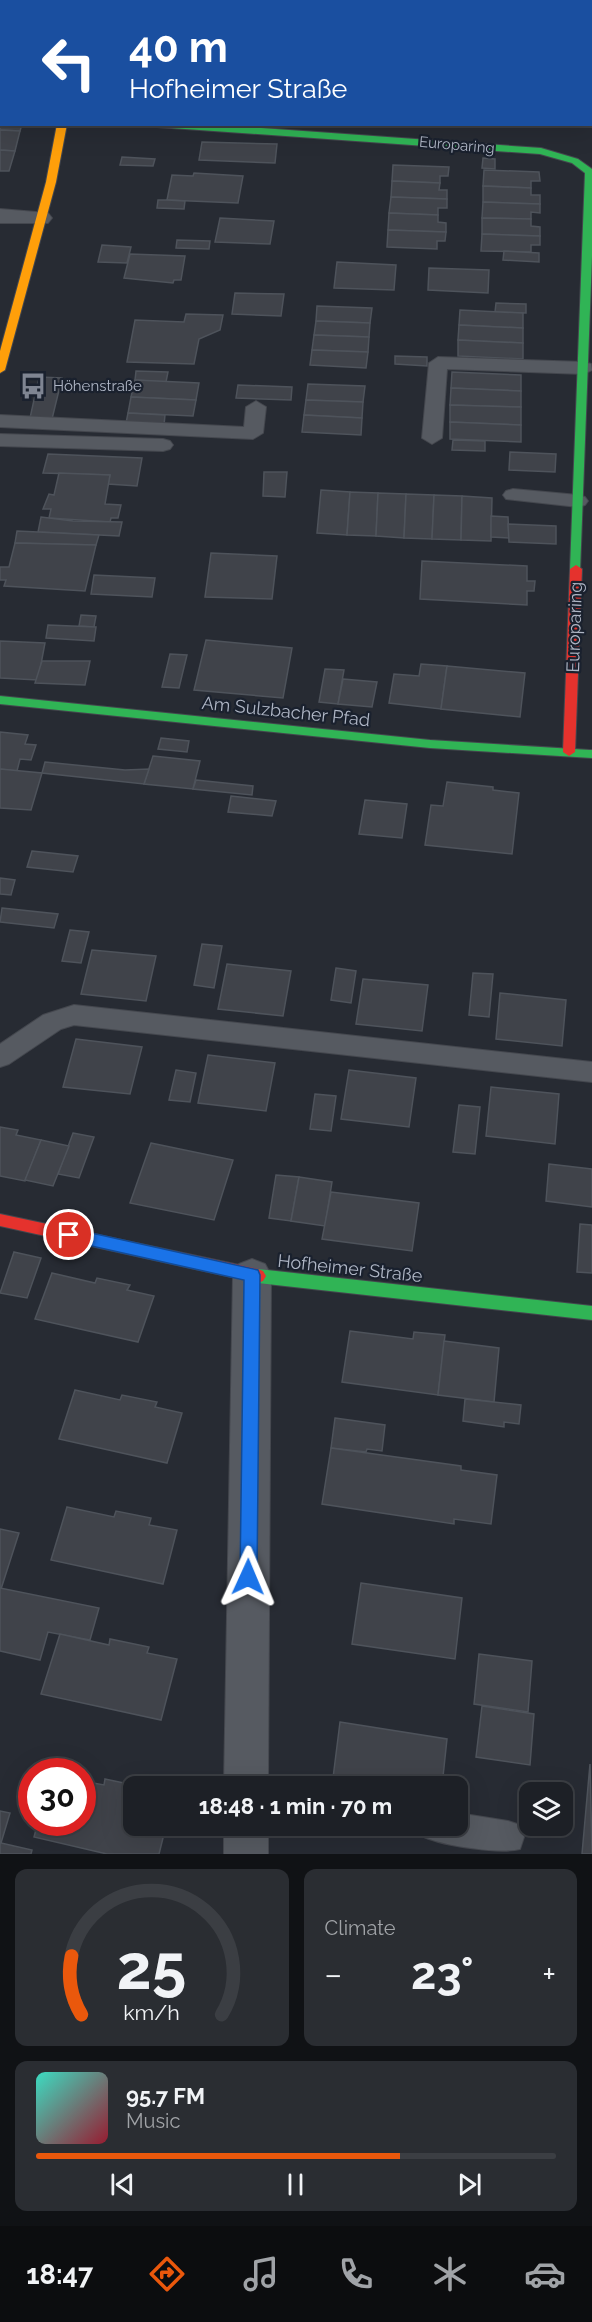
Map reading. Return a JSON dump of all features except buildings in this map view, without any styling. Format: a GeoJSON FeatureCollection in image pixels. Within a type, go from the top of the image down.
{"type":"FeatureCollection","features":[{"type":"Feature","properties":{"kind":"street"},"geometry":{"type":"LineString","coordinates":[[0,370],[51,182],[62,126]]}},
{"type":"Feature","properties":{"kind":"street","name":"Europaring"},"geometry":{"type":"LineString","coordinates":[[185,126],[541,151],[575,160],[590,172],[589,335],[584,368],[569,752]]}},
{"type":"Feature","properties":{"kind":"street"},"geometry":{"type":"LineString","coordinates":[[0,216],[40,218]]}},
{"type":"Feature","properties":{"kind":"street","name":"Am Sulzbacher Pfad"},"geometry":{"type":"LineString","coordinates":[[0,700],[430,744],[569,752]]}},
{"type":"Feature","properties":{"kind":"street"},"geometry":{"type":"LineString","coordinates":[[569,752],[592,755]]}},
{"type":"Feature","properties":{"kind":"street","name":"Hofheimer Straße"},"geometry":{"type":"LineString","coordinates":[[0,1220],[252,1275],[592,1313]]}},
{"type":"Feature","properties":{"kind":"street"},"geometry":{"type":"LineString","coordinates":[[246,1776],[252,1275]]}},
{"type":"Feature","properties":{"kind":"street"},"geometry":{"type":"LineString","coordinates":[[246,1836],[246,1854]]}},
{"type":"Feature","properties":{"kind":"lane"},"geometry":{"type":"LineString","coordinates":[[432,438],[438,363],[584,368]]}},
{"type":"Feature","properties":{"kind":"lane"},"geometry":{"type":"LineString","coordinates":[[0,421],[253,433],[256,407]]}},
{"type":"Feature","properties":{"kind":"lane"},"geometry":{"type":"LineString","coordinates":[[0,440],[255,448]]}},
{"type":"Feature","properties":{"kind":"lane"},"geometry":{"type":"LineString","coordinates":[[513,495],[578,501]]}},
{"type":"Feature","properties":{"kind":"lane"},"geometry":{"type":"LineString","coordinates":[[0,1057],[52,1022],[74,1015],[592,1072]]}},
{"type":"Feature","properties":{"kind":"lane"},"geometry":{"type":"LineString","coordinates":[[468,1831],[508,1837]]}},
{"type":"Feature","properties":{"kind":"traffic: fast"},"geometry":{"type":"LineString","coordinates":[[185,126],[541,151],[575,161],[590,172],[576,569]]}},
{"type":"Feature","properties":{"kind":"traffic: fast"},"geometry":{"type":"LineString","coordinates":[[0,700],[430,744],[590,754]]}},
{"type":"Feature","properties":{"kind":"traffic: fast"},"geometry":{"type":"LineString","coordinates":[[258,1276],[592,1313]]}},
{"type":"Feature","properties":{"kind":"traffic: slow"},"geometry":{"type":"LineString","coordinates":[[0,370],[51,182],[62,126]]}},
{"type":"Feature","properties":{"kind":"traffic: jam"},"geometry":{"type":"LineString","coordinates":[[569,752],[576,569]]}},
{"type":"Feature","properties":{"kind":"traffic: jam"},"geometry":{"type":"LineString","coordinates":[[0,1220],[258,1276]]}},
{"type":"Feature","properties":{"kind":"place","name":"Höhenstraße"},"geometry":{"type":"Point","coordinates":[33,386]}},
{"type":"Feature","properties":{"kind":"route"},"geometry":{"type":"LineString","coordinates":[[69,1235],[252,1275],[248,1577]]}}]}
